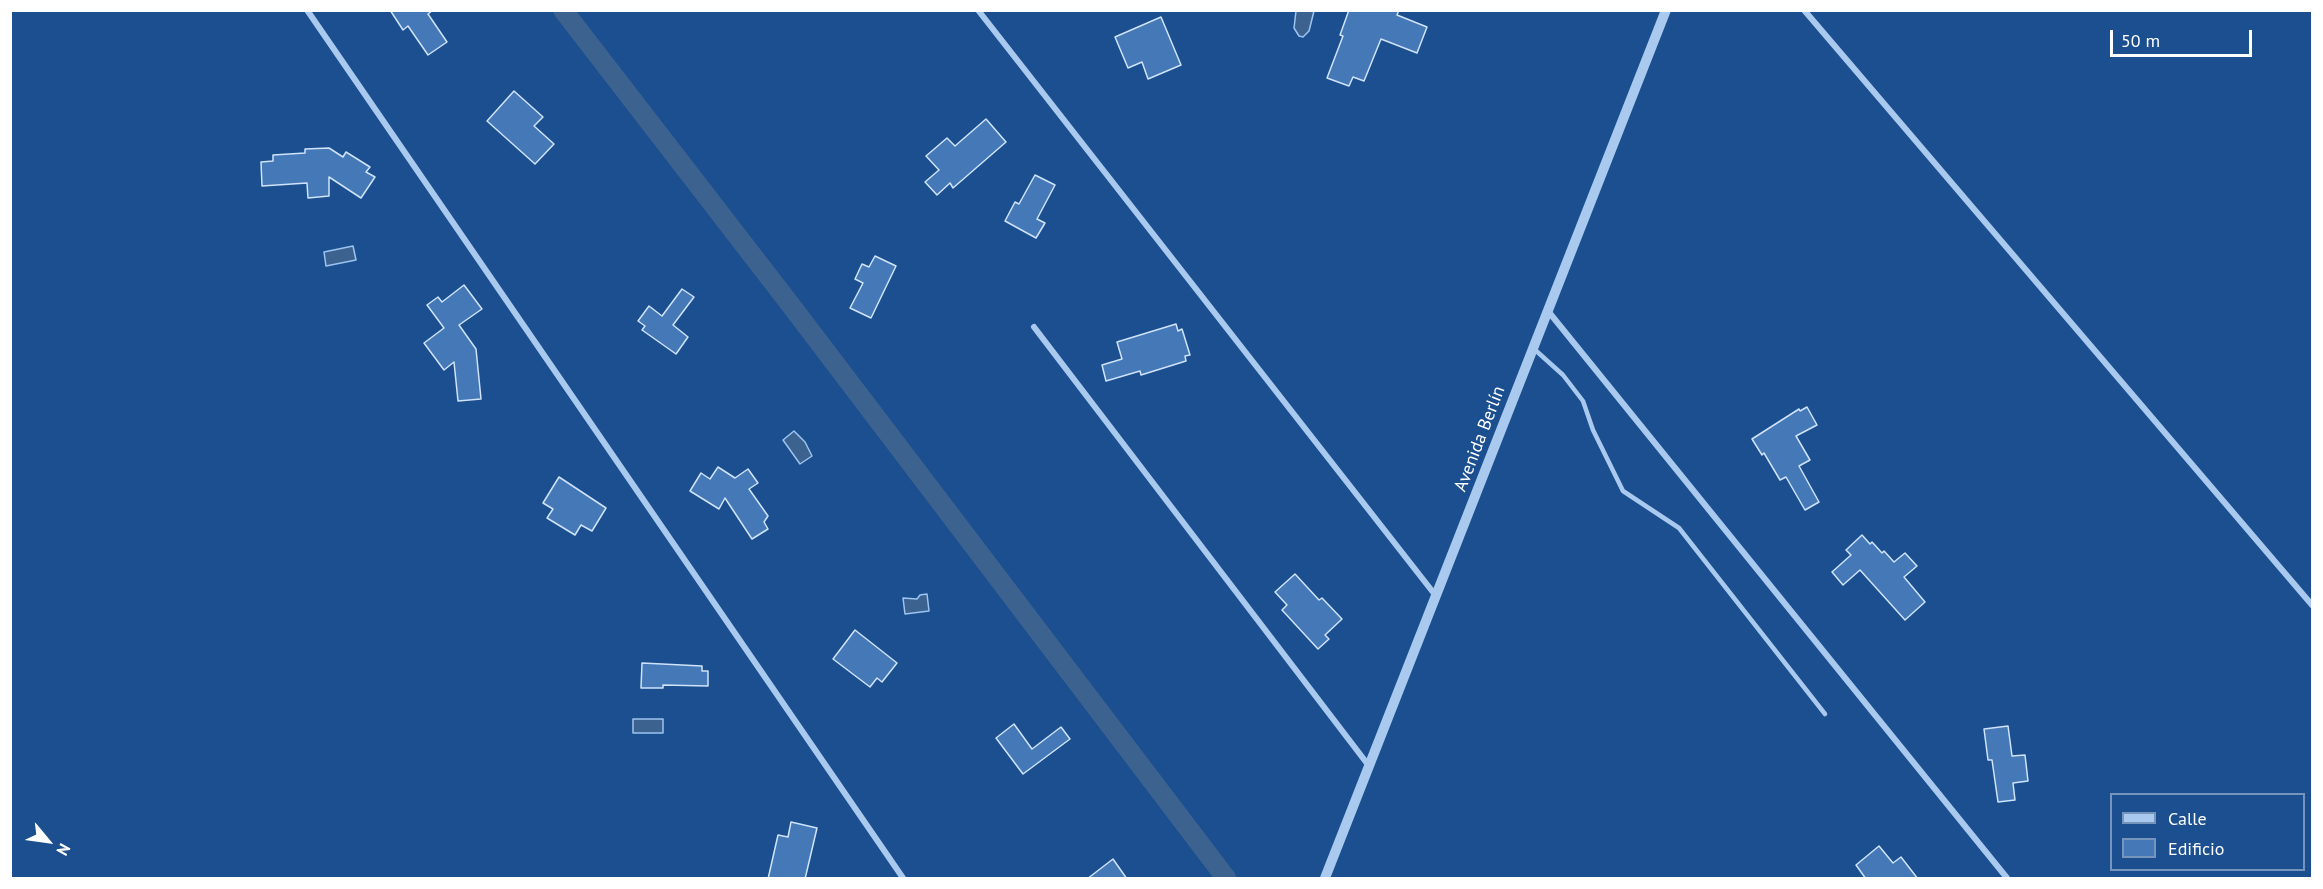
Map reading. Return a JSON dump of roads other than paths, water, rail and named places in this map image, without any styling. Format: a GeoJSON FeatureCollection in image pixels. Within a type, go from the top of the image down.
{"type":"FeatureCollection","features":[{"type":"Feature","properties":{"kind":"street"},"geometry":{"type":"LineString","coordinates":[[307,10],[903,879]]}},
{"type":"Feature","properties":{"kind":"street"},"geometry":{"type":"LineString","coordinates":[[978,10],[1437,597]]}},
{"type":"Feature","properties":{"kind":"street","name":"Avenida Berlín"},"geometry":{"type":"LineString","coordinates":[[1324,879],[1437,597],[1666,10]]}},
{"type":"Feature","properties":{"kind":"street"},"geometry":{"type":"LineString","coordinates":[[1804,10],[2313,605]]}},
{"type":"Feature","properties":{"kind":"street"},"geometry":{"type":"LineString","coordinates":[[1548,311],[2007,879]]}},
{"type":"Feature","properties":{"kind":"street"},"geometry":{"type":"LineString","coordinates":[[1034,327],[1369,766]]}},
{"type":"Feature","properties":{"kind":"lane"},"geometry":{"type":"LineString","coordinates":[[1533,348],[1563,375],[1583,401],[1593,430],[1623,491],[1679,528],[1825,714]]}},
{"type":"Feature","properties":{"kind":"water"},"geometry":{"type":"Polygon","coordinates":[[[1296,11],[1314,11],[1309,31],[1303,37],[1299,36],[1294,28],[1296,11]]]}},
{"type":"Feature","properties":{"kind":"water"},"geometry":{"type":"Polygon","coordinates":[[[353,246],[356,260],[326,266],[324,252],[353,246]]]}},
{"type":"Feature","properties":{"kind":"water"},"geometry":{"type":"Polygon","coordinates":[[[794,431],[805,442],[812,456],[800,464],[783,440],[794,431]]]}},
{"type":"Feature","properties":{"kind":"water"},"geometry":{"type":"Polygon","coordinates":[[[927,594],[929,611],[905,614],[903,598],[917,599],[920,595],[927,594]]]}},
{"type":"Feature","properties":{"kind":"water"},"geometry":{"type":"Polygon","coordinates":[[[633,719],[663,719],[663,733],[633,733],[633,719]]]}},
{"type":"Feature","properties":{"kind":"waterway"},"geometry":{"type":"LineString","coordinates":[[563,10],[793,308],[1226,878]]}}]}
